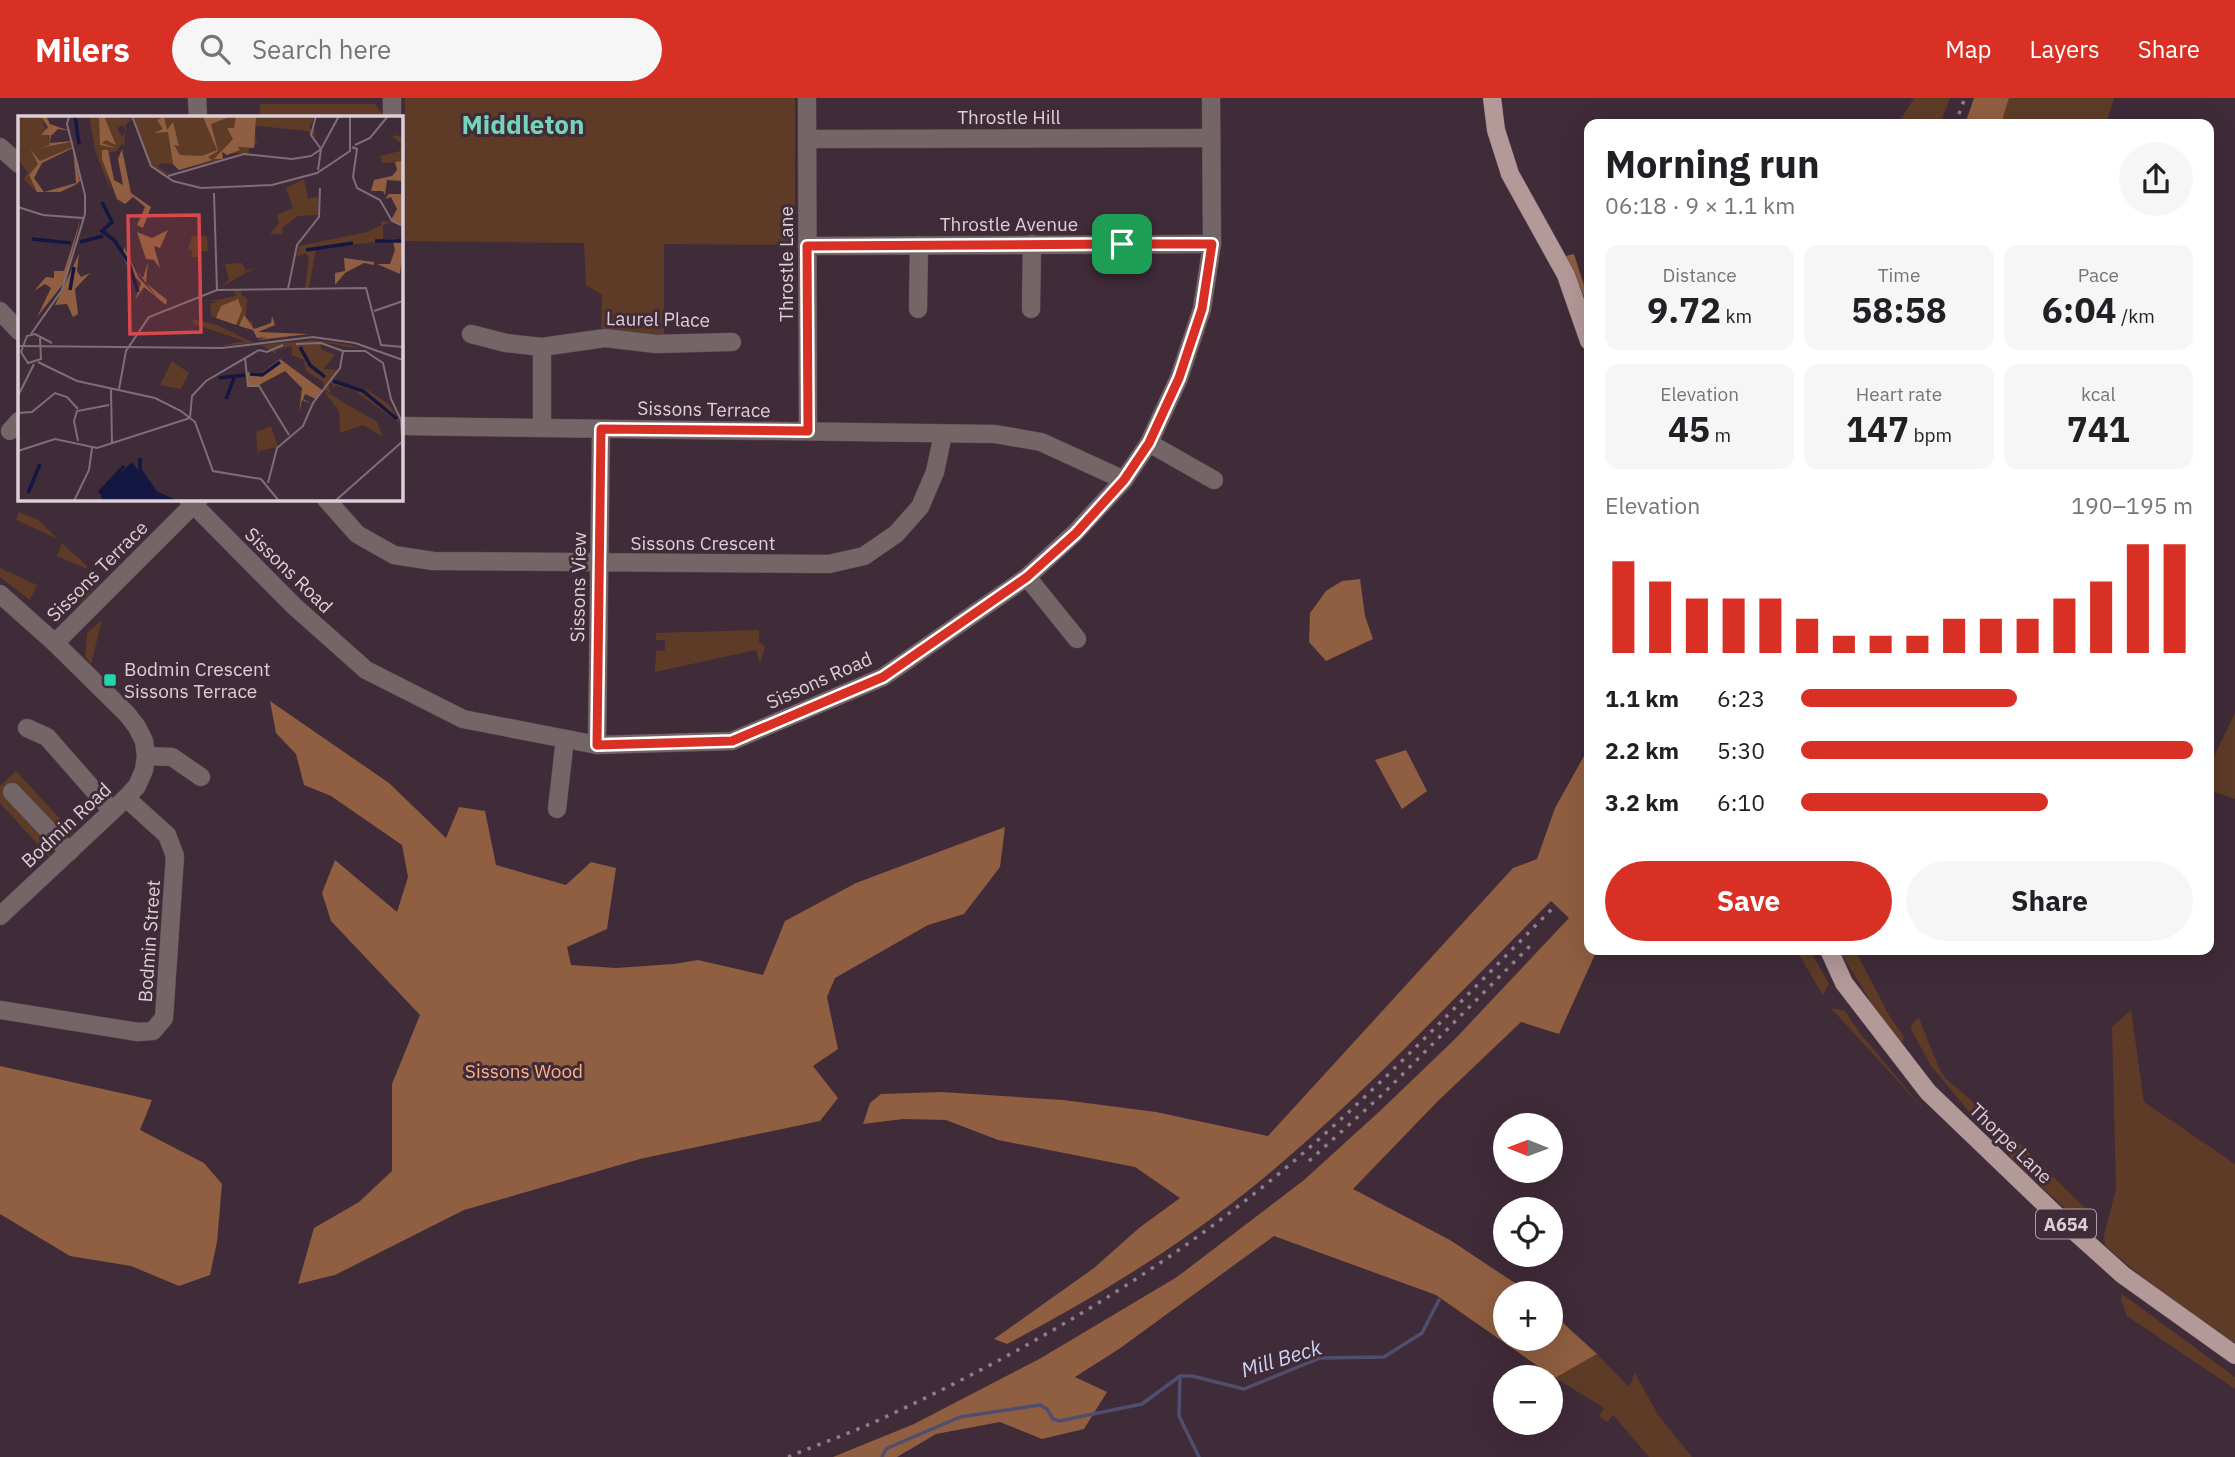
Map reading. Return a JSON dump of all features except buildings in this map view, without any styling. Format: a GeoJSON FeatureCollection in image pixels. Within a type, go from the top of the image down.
{"type":"FeatureCollection","features":[{"type":"Feature","properties":{"kind":"main road"},"geometry":{"type":"LineString","coordinates":[[1492,98],[1496,130],[1510,174],[1566,275],[1584,327]]}},
{"type":"Feature","properties":{"kind":"main road","name":"Thorpe Lane"},"geometry":{"type":"LineString","coordinates":[[1831,955],[1844,983],[1928,1092],[2044,1204],[2123,1275],[2235,1355]]}},
{"type":"Feature","properties":{"kind":"street"},"geometry":{"type":"LineString","coordinates":[[197,98],[198,116]]}},
{"type":"Feature","properties":{"kind":"street"},"geometry":{"type":"LineString","coordinates":[[392,98],[392,116]]}},
{"type":"Feature","properties":{"kind":"street","name":"Throstle Lane"},"geometry":{"type":"LineString","coordinates":[[807,98],[808,431]]}},
{"type":"Feature","properties":{"kind":"street","name":"Sissons Road"},"geometry":{"type":"LineString","coordinates":[[193,501],[294,606],[366,670],[463,719],[597,745],[732,741],[883,677],[1027,577],[1076,533],[1124,480],[1149,443],[1179,378],[1202,309],[1212,244],[1211,98]]}},
{"type":"Feature","properties":{"kind":"street","name":"Throstle Hill"},"geometry":{"type":"LineString","coordinates":[[807,139],[1211,138]]}},
{"type":"Feature","properties":{"kind":"street"},"geometry":{"type":"LineString","coordinates":[[0,147],[18,163]]}},
{"type":"Feature","properties":{"kind":"street"},"geometry":{"type":"LineString","coordinates":[[1031,309],[1032,244]]}},
{"type":"Feature","properties":{"kind":"street","name":"Throstle Avenue"},"geometry":{"type":"LineString","coordinates":[[807,246],[1212,244]]}},
{"type":"Feature","properties":{"kind":"street"},"geometry":{"type":"LineString","coordinates":[[918,309],[919,245]]}},
{"type":"Feature","properties":{"kind":"street"},"geometry":{"type":"LineString","coordinates":[[0,311],[18,330]]}},
{"type":"Feature","properties":{"kind":"street","name":"Laurel Place"},"geometry":{"type":"LineString","coordinates":[[471,334],[506,343],[542,347],[604,338],[656,344],[732,342]]}},
{"type":"Feature","properties":{"kind":"street"},"geometry":{"type":"LineString","coordinates":[[542,347],[542,428]]}},
{"type":"Feature","properties":{"kind":"street","name":"Sissons Terrace"},"geometry":{"type":"LineString","coordinates":[[402,426],[995,434],[1041,442],[1124,480]]}},
{"type":"Feature","properties":{"kind":"street","name":"Sissons View"},"geometry":{"type":"LineString","coordinates":[[597,745],[601,429]]}},
{"type":"Feature","properties":{"kind":"street","name":"Sissons Crescent"},"geometry":{"type":"LineString","coordinates":[[327,500],[357,534],[394,555],[433,561],[829,564],[864,556],[896,534],[920,507],[936,472],[943,433]]}},
{"type":"Feature","properties":{"kind":"street"},"geometry":{"type":"LineString","coordinates":[[1149,443],[1214,480]]}},
{"type":"Feature","properties":{"kind":"street","name":"Sissons Terrace"},"geometry":{"type":"LineString","coordinates":[[55,643],[193,501]]}},
{"type":"Feature","properties":{"kind":"street"},"geometry":{"type":"LineString","coordinates":[[1027,577],[1077,639]]}},
{"type":"Feature","properties":{"kind":"street"},"geometry":{"type":"LineString","coordinates":[[0,594],[55,643],[127,714],[144,741],[146,756],[172,757],[201,777]]}},
{"type":"Feature","properties":{"kind":"street"},"geometry":{"type":"LineString","coordinates":[[27,728],[47,737],[112,811]]}},
{"type":"Feature","properties":{"kind":"street"},"geometry":{"type":"LineString","coordinates":[[557,809],[565,738]]}},
{"type":"Feature","properties":{"kind":"street","name":"Bodmin Road"},"geometry":{"type":"LineString","coordinates":[[0,916],[137,786],[144,771],[146,756]]}},
{"type":"Feature","properties":{"kind":"street"},"geometry":{"type":"LineString","coordinates":[[12,792],[69,852]]}},
{"type":"Feature","properties":{"kind":"street","name":"Bodmin Street"},"geometry":{"type":"LineString","coordinates":[[0,1010],[138,1032],[153,1031],[164,1018],[175,856],[167,835],[126,798]]}},
{"type":"Feature","properties":{"kind":"shaded area"},"geometry":{"type":"Polygon","coordinates":[[[405,98],[795,98],[795,245],[664,244],[664,335],[601,328],[602,295],[586,285],[584,243],[405,241],[405,98]]]}},
{"type":"Feature","properties":{"kind":"shaded area"},"geometry":{"type":"Polygon","coordinates":[[[1914,98],[1950,98],[1942,119],[1901,119],[1914,98]]]}},
{"type":"Feature","properties":{"kind":"shaded area"},"geometry":{"type":"Polygon","coordinates":[[[2009,98],[2114,98],[2108,119],[2003,119],[2009,98]]]}},
{"type":"Feature","properties":{"kind":"shaded area"},"geometry":{"type":"Polygon","coordinates":[[[260,104],[375,104],[382,113],[382,116],[260,116],[260,104]]]}},
{"type":"Feature","properties":{"kind":"shaded area"},"geometry":{"type":"Polygon","coordinates":[[[19,512],[38,520],[58,539],[16,520],[19,512]]]}},
{"type":"Feature","properties":{"kind":"shaded area"},"geometry":{"type":"Polygon","coordinates":[[[62,543],[87,566],[87,569],[57,556],[62,543]]]}},
{"type":"Feature","properties":{"kind":"shaded area"},"geometry":{"type":"Polygon","coordinates":[[[0,568],[37,585],[30,600],[0,577],[0,568]]]}},
{"type":"Feature","properties":{"kind":"shaded area"},"geometry":{"type":"Polygon","coordinates":[[[93,573],[101,581],[81,603],[93,573]]]}},
{"type":"Feature","properties":{"kind":"shaded area"},"geometry":{"type":"Polygon","coordinates":[[[102,620],[91,664],[85,657],[87,633],[102,620]]]}},
{"type":"Feature","properties":{"kind":"shaded area"},"geometry":{"type":"Polygon","coordinates":[[[759,630],[759,642],[765,646],[760,664],[756,650],[655,672],[656,651],[665,650],[665,640],[656,640],[656,633],[759,630]]]}},
{"type":"Feature","properties":{"kind":"shaded area"},"geometry":{"type":"Polygon","coordinates":[[[2235,713],[2235,799],[2214,792],[2214,757],[2235,713]]]}},
{"type":"Feature","properties":{"kind":"shaded area"},"geometry":{"type":"Polygon","coordinates":[[[16,771],[74,834],[66,837],[56,830],[12,782],[2,790],[51,843],[50,858],[0,803],[0,786],[16,771]]]}},
{"type":"Feature","properties":{"kind":"shaded area"},"geometry":{"type":"Polygon","coordinates":[[[1799,955],[1813,955],[1829,984],[1823,995],[1799,955]]]}},
{"type":"Feature","properties":{"kind":"shaded area"},"geometry":{"type":"Polygon","coordinates":[[[1842,955],[1858,955],[1890,1017],[1904,1037],[1903,1042],[1874,1007],[1842,955]]]}},
{"type":"Feature","properties":{"kind":"shaded area"},"geometry":{"type":"Polygon","coordinates":[[[1831,1008],[1845,1011],[1859,1032],[1925,1111],[1831,1008]]]}},
{"type":"Feature","properties":{"kind":"shaded area"},"geometry":{"type":"Polygon","coordinates":[[[2131,1010],[2144,1102],[2235,1164],[2235,1342],[2209,1329],[2190,1315],[2105,1246],[2104,1235],[2116,1189],[2112,1027],[2131,1010]]]}},
{"type":"Feature","properties":{"kind":"shaded area"},"geometry":{"type":"Polygon","coordinates":[[[1919,1018],[1946,1079],[1981,1108],[1972,1115],[1931,1066],[1911,1029],[1912,1024],[1919,1018]]]}},
{"type":"Feature","properties":{"kind":"shaded area"},"geometry":{"type":"Polygon","coordinates":[[[2010,1134],[2098,1221],[2087,1229],[2012,1159],[2008,1152],[2010,1134]]]}},
{"type":"Feature","properties":{"kind":"shaded area"},"geometry":{"type":"Polygon","coordinates":[[[2122,1294],[2235,1377],[2235,1389],[2127,1316],[2121,1300],[2122,1294]]]}},
{"type":"Feature","properties":{"kind":"shaded area"},"geometry":{"type":"Polygon","coordinates":[[[1597,1354],[1629,1387],[1635,1373],[1658,1415],[1692,1457],[1649,1457],[1613,1415],[1607,1422],[1599,1416],[1604,1408],[1563,1383],[1563,1373],[1597,1354]]]}},
{"type":"Feature","properties":{"kind":"green space"},"geometry":{"type":"Polygon","coordinates":[[[1974,98],[2009,98],[2003,119],[1967,119],[1974,98]]]}},
{"type":"Feature","properties":{"kind":"green space"},"geometry":{"type":"Polygon","coordinates":[[[1574,254],[1584,285],[1584,297],[1566,256],[1574,254]]]}},
{"type":"Feature","properties":{"kind":"green space"},"geometry":{"type":"Polygon","coordinates":[[[1360,579],[1365,616],[1373,639],[1326,661],[1309,642],[1310,613],[1326,591],[1342,581],[1360,579]]]}},
{"type":"Feature","properties":{"kind":"green space","name":"Sissons Wood"},"geometry":{"type":"Polygon","coordinates":[[[270,701],[389,783],[446,838],[459,807],[485,811],[496,865],[566,885],[591,862],[616,868],[607,929],[567,947],[571,965],[616,968],[698,960],[763,975],[785,921],[856,883],[1005,827],[1000,867],[964,914],[928,925],[835,978],[827,997],[838,1049],[813,1066],[838,1098],[820,1121],[640,1159],[464,1210],[335,1275],[298,1284],[314,1228],[359,1202],[392,1171],[392,1084],[420,1015],[331,921],[322,893],[335,860],[397,912],[408,877],[402,845],[331,796],[304,785],[296,754],[276,733],[270,701]]]}},
{"type":"Feature","properties":{"kind":"green space"},"geometry":{"type":"Polygon","coordinates":[[[1406,750],[1427,791],[1402,809],[1375,760],[1406,750]]]}},
{"type":"Feature","properties":{"kind":"green space"},"geometry":{"type":"Polygon","coordinates":[[[1584,756],[1584,955],[1595,955],[1559,1034],[1521,1022],[1437,1102],[1353,1189],[1450,1240],[1512,1281],[1493,1281],[1493,1335],[1436,1295],[1274,1236],[1119,1349],[1075,1377],[1107,1392],[1084,1429],[1042,1439],[1000,1422],[936,1434],[897,1457],[833,1457],[914,1424],[1041,1358],[1177,1277],[1304,1180],[1381,1110],[1455,1039],[1569,918],[1551,901],[1373,1080],[1260,1181],[1200,1227],[1138,1269],[1007,1344],[994,1339],[1094,1268],[1139,1228],[1180,1198],[1135,1167],[998,1140],[946,1120],[903,1119],[863,1124],[870,1103],[881,1094],[941,1092],[1063,1100],[1156,1112],[1268,1136],[1513,868],[1537,859],[1555,808],[1584,756]]]}},
{"type":"Feature","properties":{"kind":"green space"},"geometry":{"type":"Polygon","coordinates":[[[0,1066],[152,1100],[140,1130],[204,1163],[222,1184],[217,1242],[210,1275],[179,1286],[131,1266],[70,1256],[0,1214],[0,1066]]]}},
{"type":"Feature","properties":{"kind":"green space"},"geometry":{"type":"Polygon","coordinates":[[[1563,1323],[1597,1354],[1563,1373],[1563,1365],[1536,1365],[1516,1351],[1563,1351],[1563,1323]]]}},
{"type":"Feature","properties":{"kind":"waterway","name":"Mill Beck"},"geometry":{"type":"LineString","coordinates":[[882,1457],[886,1449],[960,1417],[1040,1405],[1047,1409],[1053,1419],[1059,1421],[1142,1404],[1180,1376],[1192,1376],[1244,1389],[1320,1358],[1384,1357],[1422,1333],[1439,1300]]}},
{"type":"Feature","properties":{"kind":"waterway"},"geometry":{"type":"LineString","coordinates":[[1180,1376],[1179,1416],[1199,1457]]}},
{"type":"Feature","properties":{"kind":"railway"},"geometry":{"type":"LineString","coordinates":[[1957,119],[1965,98]]}},
{"type":"Feature","properties":{"kind":"railway"},"geometry":{"type":"LineString","coordinates":[[788,1457],[881,1419],[998,1361],[1110,1296],[1217,1222],[1349,1112],[1556,905]]}},
{"type":"Feature","properties":{"kind":"railway"},"geometry":{"type":"LineString","coordinates":[[1309,1161],[1384,1093],[1532,944]]}},
{"type":"Feature","properties":{"kind":"place","name":"Bodmin Crescent Sissons Terrace"},"geometry":{"type":"Point","coordinates":[110,680]}},
{"type":"Feature","properties":{"kind":"district","name":"Middleton"},"geometry":{"type":"Point","coordinates":[523,124]}},
{"type":"Feature","properties":{"kind":"route"},"geometry":{"type":"LineString","coordinates":[[1122,244],[1212,244],[1202,309],[1179,378],[1149,443],[1124,480],[1076,533],[1027,577],[883,677],[732,741],[597,745],[601,429],[808,431],[807,246],[1122,244]]}}]}
